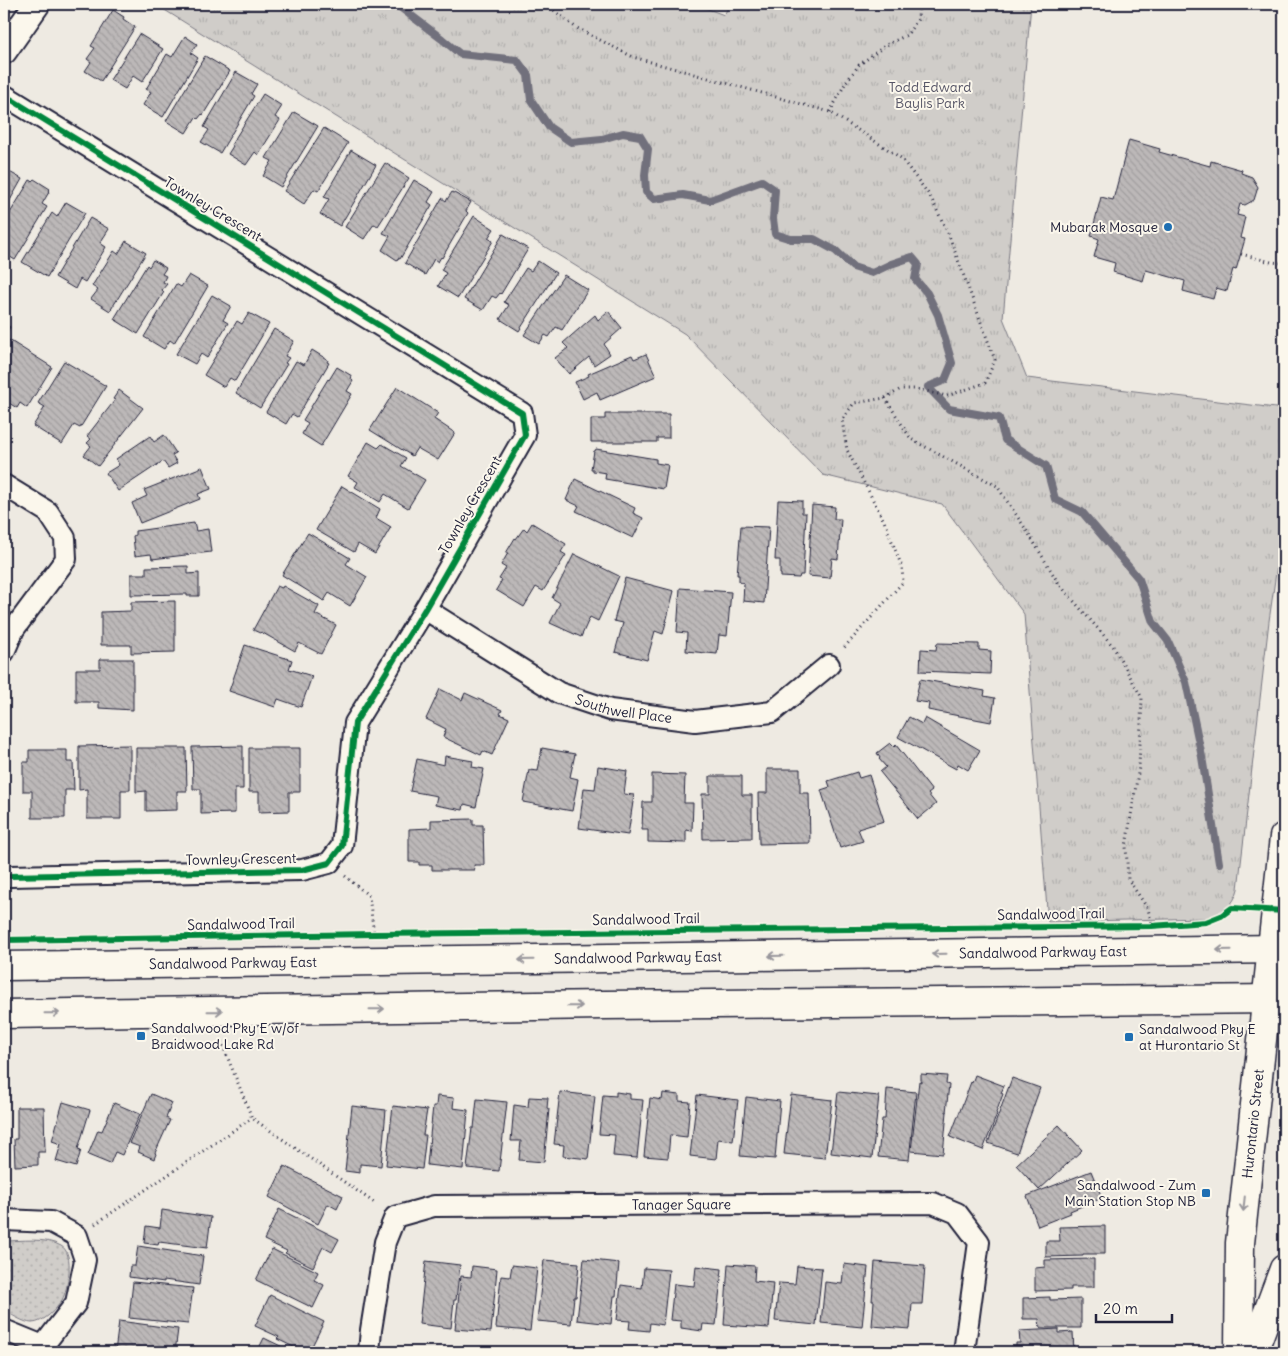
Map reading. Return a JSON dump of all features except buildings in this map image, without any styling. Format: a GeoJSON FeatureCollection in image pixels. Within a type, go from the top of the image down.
{"type":"FeatureCollection","features":[{"type":"Feature","properties":{"kind":"main road","name":"Hurontario Street"},"geometry":{"type":"LineString","coordinates":[[1239,1352],[1240,1243],[1276,999],[1284,837]]}},
{"type":"Feature","properties":{"kind":"main road","name":"Sandalwood Parkway East"},"geometry":{"type":"LineString","coordinates":[[4,966],[1278,949]]}},
{"type":"Feature","properties":{"kind":"main road"},"geometry":{"type":"LineString","coordinates":[[4,1014],[604,1005],[1276,999]]}},
{"type":"Feature","properties":{"kind":"main road"},"geometry":{"type":"LineString","coordinates":[[1253,1352],[1284,1269]]}},
{"type":"Feature","properties":{"kind":"street"},"geometry":{"type":"LineString","coordinates":[[4,51],[37,4]]}},
{"type":"Feature","properties":{"kind":"street","name":"Townley Crescent"},"geometry":{"type":"LineString","coordinates":[[4,95],[522,413],[525,435],[425,609],[355,723],[342,846],[329,864],[302,870],[10,876],[4,874]]}},
{"type":"Feature","properties":{"kind":"street"},"geometry":{"type":"LineString","coordinates":[[4,485],[48,512],[64,538],[66,559],[14,629],[4,652]]}},
{"type":"Feature","properties":{"kind":"street","name":"Southwell Place"},"geometry":{"type":"LineString","coordinates":[[425,609],[559,693],[610,710],[695,721],[772,712],[829,665]]}},
{"type":"Feature","properties":{"kind":"street","name":"Tanager Square"},"geometry":{"type":"LineString","coordinates":[[395,1217],[434,1206],[933,1203],[957,1213],[979,1242],[964,1352]]}},
{"type":"Feature","properties":{"kind":"street"},"geometry":{"type":"LineString","coordinates":[[369,1352],[385,1242],[395,1217]]}},
{"type":"Feature","properties":{"kind":"street"},"geometry":{"type":"LineString","coordinates":[[4,1220],[51,1222],[77,1236],[85,1260],[76,1303],[42,1349],[4,1330]]}},
{"type":"Feature","properties":{"kind":"path"},"geometry":{"type":"LineString","coordinates":[[546,4],[575,27],[634,57],[830,112],[901,158],[930,196],[948,233],[995,360],[985,383],[947,396],[916,389],[902,389],[885,398],[854,403],[842,420],[847,450],[884,521],[902,567],[903,582],[829,665]]}},
{"type":"Feature","properties":{"kind":"path"},"geometry":{"type":"LineString","coordinates":[[830,112],[846,82],[859,65],[886,45],[907,35],[918,19],[919,4]]}},
{"type":"Feature","properties":{"kind":"path"},"geometry":{"type":"LineString","coordinates":[[1241,254],[1271,262],[1284,263]]}},
{"type":"Feature","properties":{"kind":"path"},"geometry":{"type":"LineString","coordinates":[[885,398],[911,438],[997,486],[1059,584],[1112,646],[1142,698],[1139,768],[1126,846],[1128,879],[1148,909],[1152,926]]}},
{"type":"Feature","properties":{"kind":"path"},"geometry":{"type":"LineString","coordinates":[[329,864],[369,896],[374,934]]}},
{"type":"Feature","properties":{"kind":"path"},"geometry":{"type":"LineString","coordinates":[[1142,926],[1161,925]]}},
{"type":"Feature","properties":{"kind":"path"},"geometry":{"type":"LineString","coordinates":[[364,934],[384,934]]}},
{"type":"Feature","properties":{"kind":"path"},"geometry":{"type":"LineString","coordinates":[[221,1041],[252,1118],[395,1217]]}},
{"type":"Feature","properties":{"kind":"path"},"geometry":{"type":"LineString","coordinates":[[77,1236],[252,1118]]}},
{"type":"Feature","properties":{"kind":"green space","name":"Todd Edward Baylis Park"},"geometry":{"type":"Polygon","coordinates":[[[155,4],[695,4],[724,15],[730,4],[1031,4],[1003,318],[1027,378],[1284,409],[1284,517],[1269,621],[1238,889],[1230,905],[1222,912],[1205,918],[1048,922],[1024,614],[942,504],[823,475],[685,334],[155,4]]]}},
{"type":"Feature","properties":{"kind":"green space"},"geometry":{"type":"Polygon","coordinates":[[[4,1241],[48,1241],[61,1246],[68,1256],[68,1280],[62,1300],[41,1321],[29,1323],[4,1310],[4,1241]]]}},
{"type":"Feature","properties":{"kind":"waterway"},"geometry":{"type":"LineString","coordinates":[[396,4],[460,54],[517,60],[528,75],[531,100],[549,127],[571,142],[602,139],[623,133],[640,136],[648,149],[645,175],[646,192],[654,199],[683,195],[710,200],[762,181],[775,190],[773,219],[775,234],[791,239],[814,239],[836,251],[853,267],[872,273],[912,257],[918,264],[915,279],[927,293],[938,315],[952,363],[945,380],[928,387],[949,409],[999,418],[1005,440],[1046,466],[1055,499],[1082,512],[1139,579],[1153,622],[1168,641],[1186,682],[1202,757],[1219,863]]}},
{"type":"Feature","properties":{"kind":"cycle path"},"geometry":{"type":"LineString","coordinates":[[4,95],[522,413],[525,435],[425,609],[355,723],[342,846],[329,863],[302,870],[10,876],[4,874]]}},
{"type":"Feature","properties":{"kind":"cycle path","name":"Sandalwood Trail"},"geometry":{"type":"LineString","coordinates":[[4,940],[1152,926],[1206,922],[1221,916],[1232,908],[1284,911]]}},
{"type":"Feature","properties":{"kind":"place","name":"Mubarak Mosque"},"geometry":{"type":"Point","coordinates":[1168,227]}},
{"type":"Feature","properties":{"kind":"place","name":"Sandalwood Pky E w/of Braidwood Lake Rd"},"geometry":{"type":"Point","coordinates":[141,1036]}},
{"type":"Feature","properties":{"kind":"place","name":"Sandalwood Pky E at Hurontario St"},"geometry":{"type":"Point","coordinates":[1129,1037]}},
{"type":"Feature","properties":{"kind":"place","name":"Sandalwood - Zum Main Station Stop NB"},"geometry":{"type":"Point","coordinates":[1206,1193]}}]}
